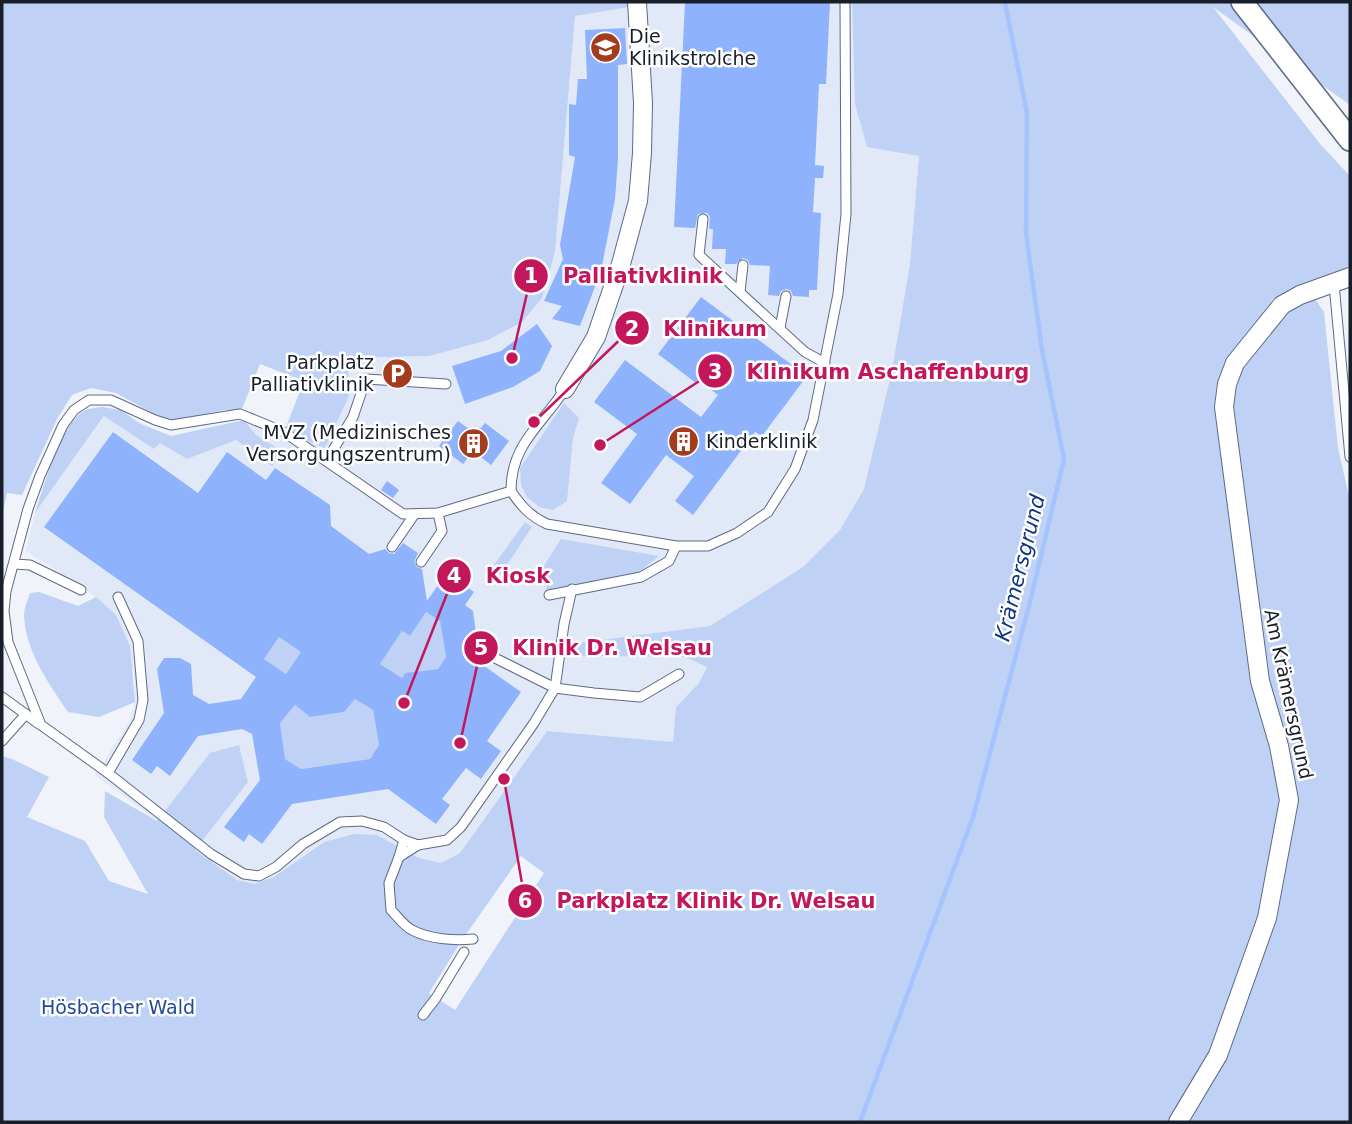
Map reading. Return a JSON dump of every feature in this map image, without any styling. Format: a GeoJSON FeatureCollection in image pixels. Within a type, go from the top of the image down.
{"type":"FeatureCollection","features":[{"type":"Feature","properties":{"kind":"street"},"geometry":{"type":"LineString","coordinates":[[565,389],[596,338],[621,264],[638,201],[643,103],[637,2]]}},
{"type":"Feature","properties":{"kind":"street"},"geometry":{"type":"LineString","coordinates":[[1242,2],[1350,140]]}},
{"type":"Feature","properties":{"kind":"street","name":"Am Krämersgrund"},"geometry":{"type":"LineString","coordinates":[[1178,1122],[1218,1055],[1267,918],[1289,800],[1279,746],[1260,681],[1252,630],[1224,407],[1227,384],[1235,363],[1282,305],[1300,295],[1342,280]]}},
{"type":"Feature","properties":{"kind":"lane"},"geometry":{"type":"LineString","coordinates":[[565,389],[517,453],[511,471],[511,491],[534,518],[547,524],[676,546],[708,545],[737,533],[768,512],[795,469],[813,419],[838,294],[846,214],[845,2]]}},
{"type":"Feature","properties":{"kind":"lane"},"geometry":{"type":"LineString","coordinates":[[702,219],[699,255],[805,352],[825,363]]}},
{"type":"Feature","properties":{"kind":"lane"},"geometry":{"type":"LineString","coordinates":[[740,292],[743,265]]}},
{"type":"Feature","properties":{"kind":"lane"},"geometry":{"type":"LineString","coordinates":[[1342,280],[1350,457]]}},
{"type":"Feature","properties":{"kind":"lane"},"geometry":{"type":"LineString","coordinates":[[780,328],[786,296]]}},
{"type":"Feature","properties":{"kind":"lane"},"geometry":{"type":"LineString","coordinates":[[327,460],[353,417],[366,379],[446,384]]}},
{"type":"Feature","properties":{"kind":"lane"},"geometry":{"type":"LineString","coordinates":[[41,724],[8,642],[4,591],[14,564],[27,509],[63,425],[74,410],[89,400],[111,400],[171,425],[240,414],[284,432],[403,514],[438,513],[511,491]]}},
{"type":"Feature","properties":{"kind":"lane"},"geometry":{"type":"LineString","coordinates":[[421,562],[442,531],[438,513]]}},
{"type":"Feature","properties":{"kind":"lane"},"geometry":{"type":"LineString","coordinates":[[392,547],[414,515]]}},
{"type":"Feature","properties":{"kind":"lane"},"geometry":{"type":"LineString","coordinates":[[549,595],[641,577],[669,561],[676,546]]}},
{"type":"Feature","properties":{"kind":"lane"},"geometry":{"type":"LineString","coordinates":[[14,564],[30,565],[81,590]]}},
{"type":"Feature","properties":{"kind":"lane"},"geometry":{"type":"LineString","coordinates":[[399,857],[418,845],[447,840],[461,827],[534,723],[555,688],[572,589]]}},
{"type":"Feature","properties":{"kind":"lane"},"geometry":{"type":"LineString","coordinates":[[108,773],[139,720],[143,700],[138,641],[118,597]]}},
{"type":"Feature","properties":{"kind":"lane"},"geometry":{"type":"LineString","coordinates":[[487,654],[555,688],[640,697],[680,674]]}},
{"type":"Feature","properties":{"kind":"lane"},"geometry":{"type":"LineString","coordinates":[[2,697],[108,773],[211,854],[244,874],[259,876],[276,867],[303,844],[340,822],[362,821],[384,827],[404,840],[418,845]]}},
{"type":"Feature","properties":{"kind":"lane"},"geometry":{"type":"LineString","coordinates":[[2,741],[26,714]]}},
{"type":"Feature","properties":{"kind":"lane"},"geometry":{"type":"LineString","coordinates":[[404,840],[389,883],[391,911],[411,929],[434,937],[473,939]]}},
{"type":"Feature","properties":{"kind":"lane"},"geometry":{"type":"LineString","coordinates":[[423,1015],[464,952]]}},
{"type":"Feature","properties":{"kind":"shaded area"},"geometry":{"type":"Polygon","coordinates":[[[636,2],[852,2],[855,104],[919,156],[910,265],[892,370],[864,489],[840,530],[803,567],[710,626],[572,645],[573,656],[685,657],[708,667],[699,683],[676,707],[673,742],[547,731],[460,853],[441,863],[419,858],[377,835],[324,842],[274,877],[255,884],[237,880],[194,850],[248,782],[239,745],[210,754],[157,821],[95,775],[130,721],[135,702],[134,673],[96,597],[26,551],[35,513],[105,416],[154,449],[160,442],[187,459],[236,440],[272,465],[284,452],[256,435],[240,414],[325,448],[349,396],[348,358],[429,356],[555,252],[575,16],[636,6],[636,2]]]}},
{"type":"Feature","properties":{"kind":"green space"},"geometry":{"type":"Polygon","coordinates":[[[2,2],[636,2],[636,6],[575,16],[555,252],[542,298],[522,322],[488,340],[429,356],[348,358],[349,396],[325,448],[284,432],[304,381],[260,364],[240,414],[225,410],[172,421],[116,393],[91,388],[72,395],[57,419],[22,495],[7,493],[2,516],[2,2]]]}},
{"type":"Feature","properties":{"kind":"green space","name":"Hösbacher Wald"},"geometry":{"type":"Polygon","coordinates":[[[852,2],[1350,2],[1350,105],[1213,7],[1321,145],[1350,176],[1350,266],[1270,301],[1315,299],[1324,312],[1338,448],[1350,501],[1350,1122],[2,1122],[2,756],[49,777],[27,817],[85,841],[109,881],[148,894],[104,817],[105,791],[157,821],[210,753],[239,745],[248,782],[195,850],[237,880],[255,884],[274,877],[324,842],[354,834],[377,835],[419,858],[441,863],[460,853],[547,731],[673,742],[676,707],[699,683],[707,667],[685,657],[572,656],[571,644],[710,626],[803,567],[840,530],[864,489],[892,370],[910,264],[919,156],[867,147],[855,104],[852,2]],[[521,856],[462,940],[429,993],[455,1010],[544,873],[521,856]]]}},
{"type":"Feature","properties":{"kind":"green space"},"geometry":{"type":"Polygon","coordinates":[[[564,403],[579,418],[573,438],[567,501],[553,510],[539,507],[527,497],[521,485],[520,468],[564,403]]]}},
{"type":"Feature","properties":{"kind":"green space"},"geometry":{"type":"Polygon","coordinates":[[[102,407],[121,410],[139,423],[171,436],[244,420],[256,435],[284,452],[272,466],[236,440],[187,459],[160,443],[154,449],[104,416],[35,513],[54,456],[69,427],[77,416],[86,410],[102,407]]]}},
{"type":"Feature","properties":{"kind":"green space"},"geometry":{"type":"Polygon","coordinates":[[[525,522],[532,527],[501,574],[494,574],[491,569],[525,522]]]}},
{"type":"Feature","properties":{"kind":"green space"},"geometry":{"type":"Polygon","coordinates":[[[561,539],[659,556],[639,572],[547,590],[544,566],[561,539]]]}},
{"type":"Feature","properties":{"kind":"green space"},"geometry":{"type":"Polygon","coordinates":[[[39,592],[78,606],[96,597],[116,615],[130,646],[135,702],[99,717],[68,712],[39,666],[25,628],[24,612],[30,593],[39,592]]]}},
{"type":"Feature","properties":{"kind":"green space"},"geometry":{"type":"Polygon","coordinates":[[[426,612],[440,621],[446,657],[438,669],[405,673],[402,678],[380,664],[402,631],[410,636],[426,612]]]}},
{"type":"Feature","properties":{"kind":"green space"},"geometry":{"type":"Polygon","coordinates":[[[279,637],[301,652],[286,674],[264,659],[279,637]]]}},
{"type":"Feature","properties":{"kind":"green space"},"geometry":{"type":"Polygon","coordinates":[[[355,699],[373,710],[379,745],[370,759],[301,769],[285,759],[280,723],[295,705],[310,717],[344,712],[355,699]]]}},
{"type":"Feature","properties":{"kind":"building"},"geometry":{"type":"Polygon","coordinates":[[[685,2],[830,2],[826,84],[819,84],[815,165],[824,166],[823,178],[815,178],[813,212],[821,213],[817,290],[809,290],[809,297],[793,296],[787,289],[781,291],[779,296],[768,295],[770,266],[750,265],[748,260],[743,258],[736,264],[725,264],[726,249],[712,249],[713,229],[709,229],[710,217],[707,213],[698,214],[695,228],[674,227],[685,2]]]}},
{"type":"Feature","properties":{"kind":"building"},"geometry":{"type":"Polygon","coordinates":[[[625,28],[627,64],[618,65],[618,160],[615,199],[601,271],[580,326],[552,319],[562,306],[544,301],[563,259],[560,245],[575,157],[569,155],[569,104],[576,105],[578,79],[587,79],[585,30],[625,28]]]}},
{"type":"Feature","properties":{"kind":"building"},"geometry":{"type":"Polygon","coordinates":[[[701,297],[807,376],[762,436],[755,432],[693,515],[675,501],[694,476],[666,455],[630,504],[601,483],[637,434],[594,402],[625,360],[701,417],[718,395],[698,380],[696,383],[658,354],[701,297]]]}},
{"type":"Feature","properties":{"kind":"building"},"geometry":{"type":"Polygon","coordinates":[[[537,324],[552,346],[540,371],[513,387],[465,404],[452,366],[501,351],[537,324]]]}},
{"type":"Feature","properties":{"kind":"building","name":"MVZ (Medizinisches Versorgungszentrum)"},"geometry":{"type":"Polygon","coordinates":[[[458,421],[476,434],[485,423],[509,441],[491,465],[473,451],[463,464],[439,446],[458,421]]]}},
{"type":"Feature","properties":{"kind":"building"},"geometry":{"type":"Polygon","coordinates":[[[113,432],[198,493],[227,452],[266,480],[275,468],[330,505],[331,526],[369,554],[385,549],[394,554],[403,543],[418,553],[414,562],[422,569],[427,601],[447,572],[474,592],[465,605],[473,611],[480,663],[521,692],[487,741],[501,751],[481,779],[466,768],[442,799],[450,805],[436,824],[388,789],[292,804],[262,844],[249,834],[244,842],[224,827],[260,780],[252,734],[242,729],[198,736],[170,776],[157,766],[151,774],[132,760],[164,713],[157,669],[164,658],[180,658],[191,664],[193,695],[209,704],[241,699],[256,677],[44,527],[113,432]],[[426,612],[410,636],[402,631],[380,664],[402,678],[405,673],[438,669],[446,657],[440,621],[426,612]],[[279,637],[264,659],[286,674],[301,652],[279,637]],[[355,699],[344,712],[310,717],[295,705],[280,723],[285,759],[301,769],[370,759],[379,745],[373,710],[355,699]]]}},
{"type":"Feature","properties":{"kind":"building"},"geometry":{"type":"Polygon","coordinates":[[[387,481],[399,490],[393,498],[381,490],[387,481]]]}},
{"type":"Feature","properties":{"kind":"waterway","name":"Krämersgrund"},"geometry":{"type":"LineString","coordinates":[[860,1122],[973,817],[1030,602],[1064,459],[1042,350],[1026,233],[1027,113],[1005,2]]}},
{"type":"Feature","properties":{"kind":"place","name":"Die Klinikstrolche"},"geometry":{"type":"Point","coordinates":[606,47]}},
{"type":"Feature","properties":{"kind":"place","name":"Palliativklinik"},"geometry":{"type":"Point","coordinates":[512,358]}},
{"type":"Feature","properties":{"kind":"place","name":"Parkplatz Palliativklinik"},"geometry":{"type":"Point","coordinates":[397,373]}},
{"type":"Feature","properties":{"kind":"place","name":"Klinikum"},"geometry":{"type":"Point","coordinates":[534,422]}},
{"type":"Feature","properties":{"kind":"place","name":"Kinderklinik"},"geometry":{"type":"Point","coordinates":[683,441]}},
{"type":"Feature","properties":{"kind":"place","name":"MVZ (Medizinisches Versorgungszentrum)"},"geometry":{"type":"Point","coordinates":[474,443]}},
{"type":"Feature","properties":{"kind":"place","name":"Klinikum Aschaffenburg"},"geometry":{"type":"Point","coordinates":[600,445]}},
{"type":"Feature","properties":{"kind":"place","name":"Kiosk"},"geometry":{"type":"Point","coordinates":[404,703]}},
{"type":"Feature","properties":{"kind":"place","name":"Klinik Dr. Welsau"},"geometry":{"type":"Point","coordinates":[460,743]}},
{"type":"Feature","properties":{"kind":"place","name":"Parkplatz Klinik Dr. Welsau"},"geometry":{"type":"Point","coordinates":[504,779]}}]}
